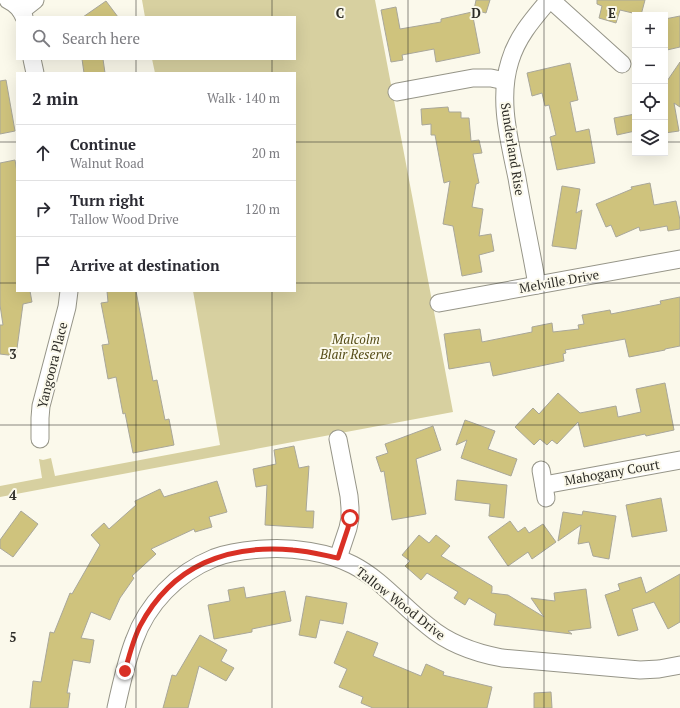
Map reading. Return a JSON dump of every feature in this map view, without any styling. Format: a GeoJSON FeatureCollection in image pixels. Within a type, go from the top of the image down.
{"type":"FeatureCollection","features":[{"type":"Feature","properties":{"kind":"street"},"geometry":{"type":"LineString","coordinates":[[8,0],[16,5],[23,14],[35,0]]}},
{"type":"Feature","properties":{"kind":"street"},"geometry":{"type":"LineString","coordinates":[[550,0],[622,64]]}},
{"type":"Feature","properties":{"kind":"street","name":"Sunderland Rise"},"geometry":{"type":"LineString","coordinates":[[537,285],[504,104],[505,81],[510,60],[519,39],[527,26],[550,0]]}},
{"type":"Feature","properties":{"kind":"street"},"geometry":{"type":"LineString","coordinates":[[32,60],[35,72]]}},
{"type":"Feature","properties":{"kind":"street"},"geometry":{"type":"LineString","coordinates":[[397,92],[473,78],[491,78],[505,81]]}},
{"type":"Feature","properties":{"kind":"street","name":"Melville Drive"},"geometry":{"type":"LineString","coordinates":[[439,304],[680,259]]}},
{"type":"Feature","properties":{"kind":"street","name":"Yangoora Place"},"geometry":{"type":"LineString","coordinates":[[40,439],[41,406],[69,292]]}},
{"type":"Feature","properties":{"kind":"street"},"geometry":{"type":"LineString","coordinates":[[338,439],[349,496],[350,513],[348,528],[338,558]]}},
{"type":"Feature","properties":{"kind":"street","name":"Mahogany Court"},"geometry":{"type":"LineString","coordinates":[[543,484],[680,460]]}},
{"type":"Feature","properties":{"kind":"street","name":"Tallow Wood Drive"},"geometry":{"type":"LineString","coordinates":[[116,708],[134,640],[140,626],[149,611],[170,586],[183,575],[199,565],[215,558],[232,553],[272,548],[313,552],[338,558],[353,565],[365,572],[441,636],[477,652],[502,658],[622,669],[659,669],[680,665]]}},
{"type":"Feature","properties":{"kind":"green space","name":"Malcolm Blair Reserve"},"geometry":{"type":"Polygon","coordinates":[[[142,0],[375,0],[453,412],[0,497],[0,486],[42,478],[39,459],[43,460],[51,458],[55,476],[220,445],[193,292],[296,292],[296,72],[155,72],[152,60],[296,60],[296,16],[145,16],[142,0]]]}},
{"type":"Feature","properties":{"kind":"building"},"geometry":{"type":"Polygon","coordinates":[[[476,0],[490,0],[486,13],[474,10],[476,0]]]}},
{"type":"Feature","properties":{"kind":"building"},"geometry":{"type":"Polygon","coordinates":[[[597,0],[645,0],[642,12],[632,13],[620,10],[616,23],[599,18],[602,6],[597,4],[597,0]]]}},
{"type":"Feature","properties":{"kind":"building"},"geometry":{"type":"Polygon","coordinates":[[[106,1],[117,16],[84,16],[106,1]]]}},
{"type":"Feature","properties":{"kind":"building"},"geometry":{"type":"Polygon","coordinates":[[[396,7],[400,29],[441,22],[441,19],[472,12],[480,53],[436,62],[434,49],[402,55],[403,60],[391,62],[381,10],[396,7]]]}},
{"type":"Feature","properties":{"kind":"building"},"geometry":{"type":"Polygon","coordinates":[[[680,16],[680,47],[668,50],[668,48],[668,18],[680,16]]]}},
{"type":"Feature","properties":{"kind":"building"},"geometry":{"type":"Polygon","coordinates":[[[82,60],[103,60],[105,72],[84,72],[82,60]]]}},
{"type":"Feature","properties":{"kind":"building"},"geometry":{"type":"Polygon","coordinates":[[[680,62],[680,107],[674,103],[679,131],[668,133],[668,84],[668,80],[680,62]]]}},
{"type":"Feature","properties":{"kind":"building"},"geometry":{"type":"Polygon","coordinates":[[[570,63],[578,100],[570,102],[576,132],[589,129],[595,163],[557,170],[550,137],[556,135],[549,105],[545,106],[542,93],[532,96],[527,73],[570,63]]]}},
{"type":"Feature","properties":{"kind":"building"},"geometry":{"type":"Polygon","coordinates":[[[6,80],[15,131],[0,134],[0,81],[6,80]]]}},
{"type":"Feature","properties":{"kind":"building"},"geometry":{"type":"Polygon","coordinates":[[[448,107],[449,112],[461,112],[461,118],[469,118],[471,141],[479,140],[482,153],[473,154],[479,183],[476,184],[472,207],[483,209],[479,236],[491,234],[494,251],[479,255],[482,272],[462,276],[453,226],[443,224],[450,181],[444,183],[435,135],[431,135],[431,124],[422,125],[421,109],[448,107]]]}},
{"type":"Feature","properties":{"kind":"building"},"geometry":{"type":"Polygon","coordinates":[[[632,115],[632,132],[617,135],[614,118],[632,115]]]}},
{"type":"Feature","properties":{"kind":"building"},"geometry":{"type":"Polygon","coordinates":[[[15,160],[16,292],[30,292],[32,302],[23,304],[16,356],[0,354],[0,325],[3,325],[0,305],[0,163],[15,160]]]}},
{"type":"Feature","properties":{"kind":"building"},"geometry":{"type":"Polygon","coordinates":[[[650,183],[654,205],[676,201],[680,220],[680,229],[668,231],[667,226],[640,231],[639,227],[616,237],[611,225],[606,227],[596,204],[632,189],[631,187],[650,183]]]}},
{"type":"Feature","properties":{"kind":"building"},"geometry":{"type":"Polygon","coordinates":[[[562,186],[580,189],[576,213],[582,210],[576,249],[552,246],[562,186]]]}},
{"type":"Feature","properties":{"kind":"building"},"geometry":{"type":"Polygon","coordinates":[[[107,292],[136,292],[153,381],[157,380],[165,420],[169,419],[174,445],[133,453],[125,413],[123,414],[116,377],[108,379],[102,345],[109,344],[101,303],[108,302],[107,292]]]}},
{"type":"Feature","properties":{"kind":"building"},"geometry":{"type":"Polygon","coordinates":[[[680,297],[680,346],[629,357],[625,339],[565,350],[566,353],[563,354],[564,361],[493,376],[490,362],[449,369],[444,334],[480,329],[482,342],[532,332],[532,327],[552,323],[553,332],[579,329],[578,325],[584,324],[582,315],[610,310],[611,314],[661,304],[660,301],[680,297]]]}},
{"type":"Feature","properties":{"kind":"building"},"geometry":{"type":"Polygon","coordinates":[[[665,383],[674,430],[646,436],[645,434],[584,447],[578,422],[557,444],[552,440],[547,445],[540,439],[534,445],[515,427],[533,408],[539,414],[558,393],[580,413],[616,406],[618,417],[641,412],[636,389],[665,383]]]}},
{"type":"Feature","properties":{"kind":"building"},"geometry":{"type":"Polygon","coordinates":[[[465,420],[495,431],[488,449],[517,459],[511,476],[461,458],[467,440],[456,445],[465,420]]]}},
{"type":"Feature","properties":{"kind":"building"},"geometry":{"type":"Polygon","coordinates":[[[433,426],[441,450],[416,459],[426,514],[392,520],[384,471],[381,472],[376,457],[388,453],[385,444],[433,426]]]}},
{"type":"Feature","properties":{"kind":"building"},"geometry":{"type":"Polygon","coordinates":[[[294,446],[299,468],[309,466],[306,511],[314,511],[313,528],[265,525],[267,485],[256,487],[253,469],[276,464],[274,450],[294,446]]]}},
{"type":"Feature","properties":{"kind":"building"},"geometry":{"type":"Polygon","coordinates":[[[457,480],[507,485],[504,518],[489,516],[490,504],[455,500],[457,480]]]}},
{"type":"Feature","properties":{"kind":"building"},"geometry":{"type":"Polygon","coordinates":[[[217,481],[227,512],[209,517],[212,527],[195,532],[194,529],[151,549],[156,554],[132,576],[134,578],[120,598],[110,620],[91,612],[81,638],[94,640],[90,663],[73,660],[67,693],[70,693],[68,708],[30,708],[33,681],[41,682],[50,632],[54,633],[70,593],[72,594],[100,545],[91,535],[104,523],[109,529],[136,505],[135,501],[160,489],[164,497],[217,481]]]}},
{"type":"Feature","properties":{"kind":"building"},"geometry":{"type":"Polygon","coordinates":[[[661,498],[667,531],[632,537],[626,505],[661,498]]]}},
{"type":"Feature","properties":{"kind":"building"},"geometry":{"type":"Polygon","coordinates":[[[21,511],[38,524],[13,557],[0,548],[0,540],[21,511]]]}},
{"type":"Feature","properties":{"kind":"building"},"geometry":{"type":"Polygon","coordinates":[[[583,511],[616,516],[609,559],[593,556],[589,542],[578,544],[581,525],[558,541],[563,512],[582,515],[583,511]]]}},
{"type":"Feature","properties":{"kind":"building"},"geometry":{"type":"Polygon","coordinates":[[[510,521],[518,532],[525,527],[529,533],[543,524],[556,542],[532,559],[528,552],[508,566],[488,537],[510,521]]]}},
{"type":"Feature","properties":{"kind":"building"},"geometry":{"type":"Polygon","coordinates":[[[419,535],[429,543],[436,535],[450,546],[441,556],[492,586],[491,593],[508,595],[544,617],[531,598],[555,601],[554,593],[586,589],[591,628],[568,631],[572,634],[494,625],[496,614],[469,598],[465,605],[454,598],[458,592],[427,573],[421,580],[405,566],[410,561],[402,555],[419,535]]]}},
{"type":"Feature","properties":{"kind":"building"},"geometry":{"type":"Polygon","coordinates":[[[680,574],[680,622],[668,629],[654,602],[632,609],[638,630],[618,636],[605,595],[620,590],[618,584],[641,577],[646,593],[680,574]]]}},
{"type":"Feature","properties":{"kind":"building"},"geometry":{"type":"Polygon","coordinates":[[[244,587],[246,598],[285,591],[291,621],[252,629],[252,632],[214,639],[208,605],[230,601],[228,590],[244,587]]]}},
{"type":"Feature","properties":{"kind":"building"},"geometry":{"type":"Polygon","coordinates":[[[306,596],[347,603],[343,624],[320,620],[316,638],[299,635],[306,596]]]}},
{"type":"Feature","properties":{"kind":"building"},"geometry":{"type":"Polygon","coordinates":[[[347,631],[378,643],[373,656],[421,676],[426,664],[444,672],[443,675],[492,687],[487,708],[373,708],[361,703],[363,697],[339,687],[347,669],[334,663],[347,631]]]}},
{"type":"Feature","properties":{"kind":"building"},"geometry":{"type":"Polygon","coordinates":[[[200,635],[227,650],[221,661],[234,668],[226,681],[199,666],[188,708],[163,708],[172,675],[176,676],[200,635]]]}},
{"type":"Feature","properties":{"kind":"building"},"geometry":{"type":"Polygon","coordinates":[[[551,692],[552,708],[534,708],[534,693],[551,692]]]}},
{"type":"Feature","properties":{"kind":"route"},"geometry":{"type":"LineString","coordinates":[[125,671],[134,640],[149,611],[170,586],[183,575],[199,565],[215,558],[251,550],[272,548],[294,550],[313,552],[338,558],[350,518]]}}]}
